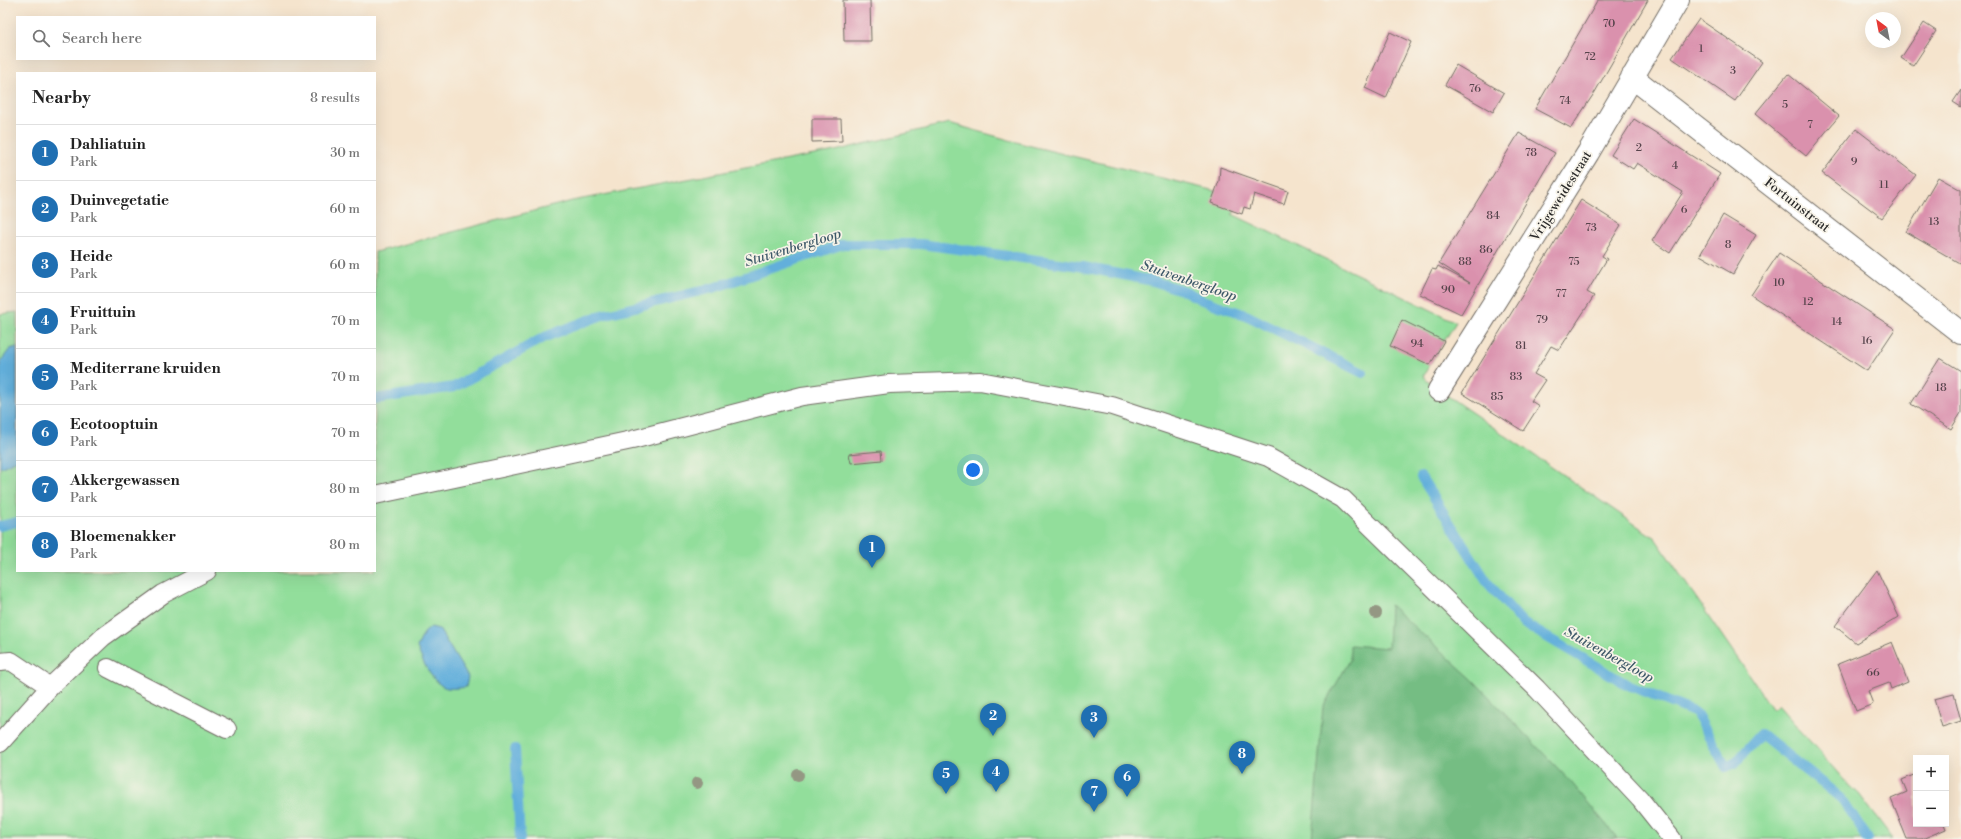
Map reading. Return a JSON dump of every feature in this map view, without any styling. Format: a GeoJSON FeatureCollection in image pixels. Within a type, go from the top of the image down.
{"type":"FeatureCollection","features":[{"type":"Feature","properties":{"kind":"street","name":"Vrijgeweidestraat"},"geometry":{"type":"LineString","coordinates":[[1440,390],[1588,153],[1678,0]]}},
{"type":"Feature","properties":{"kind":"street","name":"Fortuinstraat"},"geometry":{"type":"LineString","coordinates":[[1632,77],[1961,333]]}},
{"type":"Feature","properties":{"kind":"lane"},"geometry":{"type":"LineString","coordinates":[[376,495],[632,440],[802,396],[889,384],[980,381],[1112,406],[1268,457],[1343,498],[1537,689],[1640,799],[1672,839]]}},
{"type":"Feature","properties":{"kind":"lane"},"geometry":{"type":"LineString","coordinates":[[0,743],[50,687],[103,637],[163,594],[205,572]]}},
{"type":"Feature","properties":{"kind":"lane"},"geometry":{"type":"LineString","coordinates":[[0,662],[11,661],[50,687]]}},
{"type":"Feature","properties":{"kind":"lane"},"geometry":{"type":"LineString","coordinates":[[108,668],[227,729]]}},
{"type":"Feature","properties":{"kind":"green space"},"geometry":{"type":"Polygon","coordinates":[[[949,123],[1027,145],[1252,200],[1232,214],[1456,322],[1423,376],[1439,390],[1655,538],[1773,710],[1778,705],[1844,780],[1859,794],[1893,839],[0,839],[0,314],[16,312],[16,572],[376,572],[376,252],[572,201],[835,151],[949,123]]]}},
{"type":"Feature","properties":{"kind":"green space"},"geometry":{"type":"Polygon","coordinates":[[[1390,605],[1472,679],[1571,782],[1618,839],[1312,839],[1323,707],[1350,660],[1350,645],[1388,648],[1390,605]]]}},
{"type":"Feature","properties":{"kind":"water"},"geometry":{"type":"Polygon","coordinates":[[[16,347],[16,460],[0,468],[0,362],[10,349],[16,347]]]}},
{"type":"Feature","properties":{"kind":"water"},"geometry":{"type":"Polygon","coordinates":[[[431,627],[439,629],[468,677],[466,687],[447,688],[442,686],[428,671],[417,647],[424,633],[431,627]]]}},
{"type":"Feature","properties":{"kind":"building"},"geometry":{"type":"Polygon","coordinates":[[[843,0],[870,0],[871,41],[844,41],[843,0]]]}},
{"type":"Feature","properties":{"kind":"building"},"geometry":{"type":"Polygon","coordinates":[[[1598,0],[1648,0],[1595,92],[1571,128],[1535,109],[1598,0]]]}},
{"type":"Feature","properties":{"kind":"building"},"geometry":{"type":"Polygon","coordinates":[[[1699,19],[1762,62],[1735,101],[1672,58],[1699,19]]]}},
{"type":"Feature","properties":{"kind":"building"},"geometry":{"type":"Polygon","coordinates":[[[1924,23],[1936,31],[1913,66],[1901,58],[1924,23]]]}},
{"type":"Feature","properties":{"kind":"building"},"geometry":{"type":"Polygon","coordinates":[[[1390,32],[1411,42],[1386,98],[1365,88],[1390,32]]]}},
{"type":"Feature","properties":{"kind":"building"},"geometry":{"type":"Polygon","coordinates":[[[1456,65],[1504,93],[1493,112],[1445,85],[1456,65]]]}},
{"type":"Feature","properties":{"kind":"building"},"geometry":{"type":"Polygon","coordinates":[[[1788,74],[1839,116],[1806,156],[1755,114],[1788,74]]]}},
{"type":"Feature","properties":{"kind":"building"},"geometry":{"type":"Polygon","coordinates":[[[1961,90],[1961,107],[1953,102],[1961,90]]]}},
{"type":"Feature","properties":{"kind":"building"},"geometry":{"type":"Polygon","coordinates":[[[812,119],[841,119],[842,141],[812,142],[812,119]]]}},
{"type":"Feature","properties":{"kind":"building"},"geometry":{"type":"Polygon","coordinates":[[[1634,119],[1720,174],[1670,253],[1652,241],[1683,192],[1637,163],[1633,169],[1611,155],[1634,119]]]}},
{"type":"Feature","properties":{"kind":"building"},"geometry":{"type":"Polygon","coordinates":[[[1856,129],[1916,175],[1882,218],[1822,173],[1856,129]]]}},
{"type":"Feature","properties":{"kind":"building"},"geometry":{"type":"Polygon","coordinates":[[[1519,133],[1555,153],[1461,314],[1420,294],[1432,269],[1436,270],[1438,266],[1470,283],[1439,263],[1519,133]]]}},
{"type":"Feature","properties":{"kind":"building"},"geometry":{"type":"Polygon","coordinates":[[[1220,167],[1288,191],[1284,204],[1254,194],[1250,209],[1244,207],[1242,214],[1211,203],[1219,181],[1220,167]]]}},
{"type":"Feature","properties":{"kind":"building"},"geometry":{"type":"Polygon","coordinates":[[[1938,177],[1961,190],[1961,264],[1906,232],[1938,177]]]}},
{"type":"Feature","properties":{"kind":"building"},"geometry":{"type":"Polygon","coordinates":[[[1581,200],[1621,225],[1602,256],[1607,259],[1587,292],[1594,296],[1559,350],[1551,346],[1534,374],[1545,380],[1531,401],[1539,406],[1523,431],[1462,393],[1581,200]]]}},
{"type":"Feature","properties":{"kind":"building"},"geometry":{"type":"Polygon","coordinates":[[[1723,215],[1756,235],[1733,274],[1700,255],[1723,215]]]}},
{"type":"Feature","properties":{"kind":"building"},"geometry":{"type":"Polygon","coordinates":[[[1779,253],[1895,329],[1867,371],[1751,295],[1779,253]]]}},
{"type":"Feature","properties":{"kind":"building"},"geometry":{"type":"Polygon","coordinates":[[[1402,320],[1444,341],[1430,365],[1390,346],[1402,320]]]}},
{"type":"Feature","properties":{"kind":"building"},"geometry":{"type":"Polygon","coordinates":[[[1940,358],[1961,371],[1961,413],[1951,429],[1911,404],[1940,358]]]}},
{"type":"Feature","properties":{"kind":"building"},"geometry":{"type":"Polygon","coordinates":[[[881,451],[882,460],[851,463],[849,454],[881,451]]]}},
{"type":"Feature","properties":{"kind":"building"},"geometry":{"type":"Polygon","coordinates":[[[1877,570],[1899,617],[1856,643],[1835,626],[1877,570]]]}},
{"type":"Feature","properties":{"kind":"building"},"geometry":{"type":"Polygon","coordinates":[[[1892,642],[1908,682],[1891,689],[1889,683],[1868,691],[1873,704],[1856,711],[1838,664],[1892,642]]]}},
{"type":"Feature","properties":{"kind":"building"},"geometry":{"type":"Polygon","coordinates":[[[1954,694],[1961,721],[1942,727],[1934,699],[1954,694]]]}},
{"type":"Feature","properties":{"kind":"building"},"geometry":{"type":"Polygon","coordinates":[[[1913,775],[1913,827],[1945,827],[1946,829],[1922,839],[1907,839],[1891,799],[1907,792],[1902,780],[1913,775]]]}},
{"type":"Feature","properties":{"kind":"waterway","name":"Stuivenbergloop"},"geometry":{"type":"LineString","coordinates":[[376,399],[454,387],[545,337],[602,315],[713,288],[843,244],[921,244],[1073,265],[1153,281],[1185,291],[1202,300],[1246,315],[1363,373]]}},
{"type":"Feature","properties":{"kind":"waterway","name":"Stuivenbergloop"},"geometry":{"type":"LineString","coordinates":[[1421,477],[1487,582],[1523,623],[1628,685],[1696,713],[1726,767],[1735,763],[1761,734],[1842,799],[1868,839]]}},
{"type":"Feature","properties":{"kind":"waterway","name":"Stuivenbergloop"},"geometry":{"type":"LineString","coordinates":[[0,526],[16,522]]}},
{"type":"Feature","properties":{"kind":"waterway"},"geometry":{"type":"LineString","coordinates":[[515,749],[520,839]]}},
{"type":"Feature","properties":{"kind":"place","name":"Dahliatuin"},"geometry":{"type":"Point","coordinates":[872,568]}},
{"type":"Feature","properties":{"kind":"place","name":"Duinvegetatie"},"geometry":{"type":"Point","coordinates":[993,736]}},
{"type":"Feature","properties":{"kind":"place","name":"Heide"},"geometry":{"type":"Point","coordinates":[1094,738]}},
{"type":"Feature","properties":{"kind":"place","name":"Bloemenakker"},"geometry":{"type":"Point","coordinates":[1242,774]}},
{"type":"Feature","properties":{"kind":"place","name":"Fruittuin"},"geometry":{"type":"Point","coordinates":[996,792]}},
{"type":"Feature","properties":{"kind":"place","name":"Mediterrane kruiden"},"geometry":{"type":"Point","coordinates":[946,794]}},
{"type":"Feature","properties":{"kind":"place","name":"Ecotooptuin"},"geometry":{"type":"Point","coordinates":[1127,797]}},
{"type":"Feature","properties":{"kind":"place","name":"Akkergewassen"},"geometry":{"type":"Point","coordinates":[1094,812]}}]}
